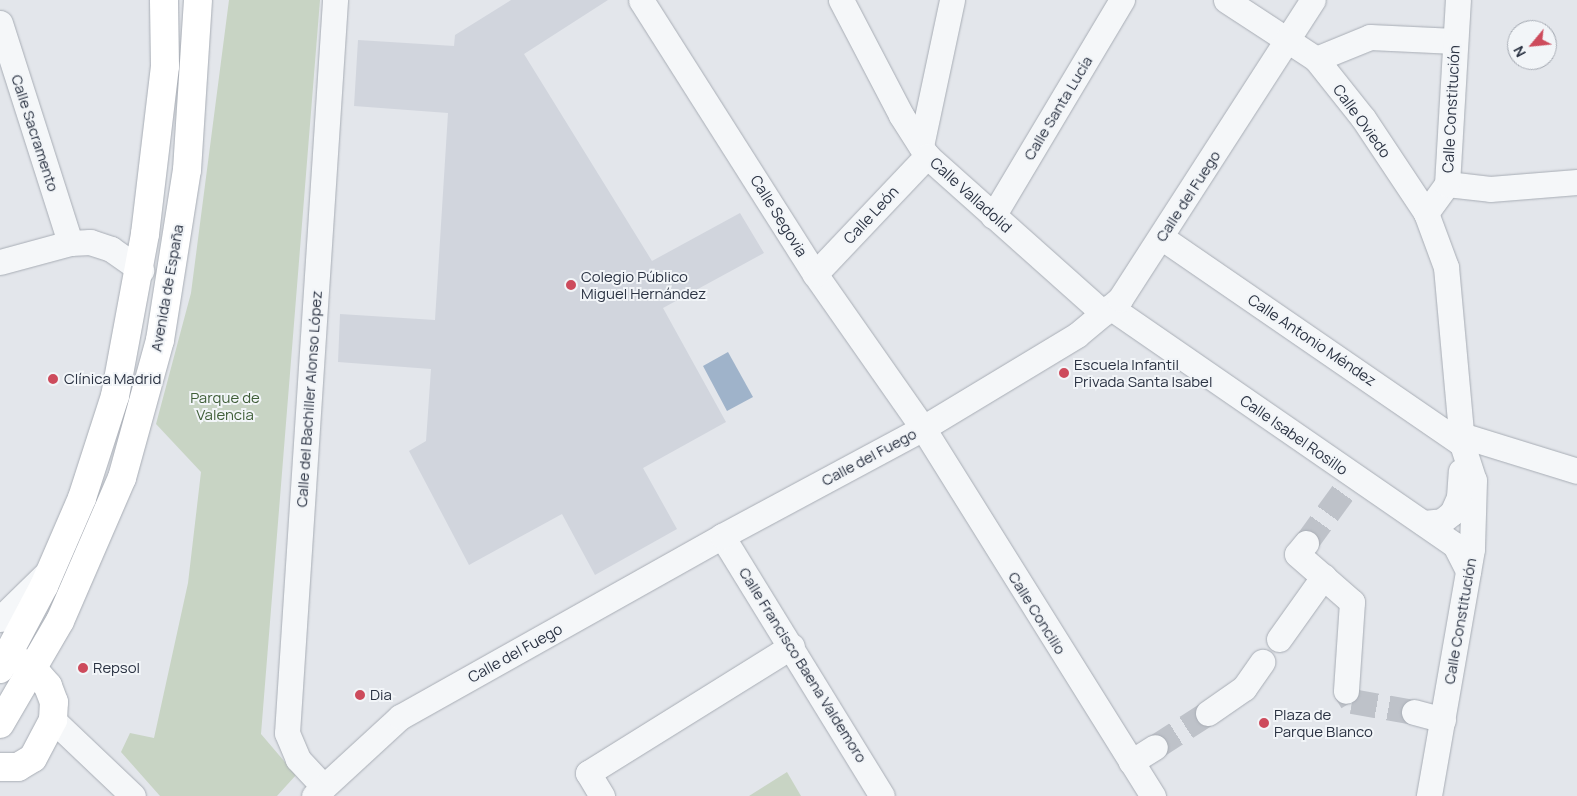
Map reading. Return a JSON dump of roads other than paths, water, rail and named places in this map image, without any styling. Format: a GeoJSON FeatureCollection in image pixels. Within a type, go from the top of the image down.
{"type":"FeatureCollection","features":[{"type":"Feature","properties":{"kind":"main road","name":"Avenida de España"},"geometry":{"type":"LineString","coordinates":[[3,660],[52,568],[82,498],[116,396],[141,270],[165,66],[164,0]]}},
{"type":"Feature","properties":{"kind":"main road","name":"Avenida de España"},"geometry":{"type":"LineString","coordinates":[[0,724],[41,677],[53,634],[122,478],[160,340],[187,170],[198,0]]}},
{"type":"Feature","properties":{"kind":"main road"},"geometry":{"type":"LineString","coordinates":[[3,660],[41,677],[54,702],[54,720],[33,758],[6,772]]}},
{"type":"Feature","properties":{"kind":"street","name":"Calle del Bachiller Alonso López"},"geometry":{"type":"LineString","coordinates":[[319,791],[298,760],[287,733],[335,0]]}},
{"type":"Feature","properties":{"kind":"street","name":"Calle Segovia"},"geometry":{"type":"LineString","coordinates":[[641,0],[815,274],[923,428]]}},
{"type":"Feature","properties":{"kind":"street","name":"Calle Valladolid"},"geometry":{"type":"LineString","coordinates":[[841,0],[901,115],[924,151],[994,216],[1107,310]]}},
{"type":"Feature","properties":{"kind":"street"},"geometry":{"type":"LineString","coordinates":[[924,151],[952,0]]}},
{"type":"Feature","properties":{"kind":"street","name":"Calle Santa Lucía"},"geometry":{"type":"LineString","coordinates":[[994,216],[1122,0]]}},
{"type":"Feature","properties":{"kind":"street","name":"Calle Oviedo"},"geometry":{"type":"LineString","coordinates":[[1226,0],[1289,39],[1316,59],[1363,118],[1426,213]]}},
{"type":"Feature","properties":{"kind":"street","name":"Calle del Fuego"},"geometry":{"type":"LineString","coordinates":[[319,791],[400,718],[722,536],[923,428],[1077,335],[1120,299],[1313,0]]}},
{"type":"Feature","properties":{"kind":"street","name":"Calle Constitución"},"geometry":{"type":"LineString","coordinates":[[1424,523],[1442,521],[1452,513],[1459,497],[1462,442],[1446,267],[1426,213],[1447,184],[1458,0]]}},
{"type":"Feature","properties":{"kind":"street","name":"Calle Sacramento"},"geometry":{"type":"LineString","coordinates":[[0,23],[70,243]]}},
{"type":"Feature","properties":{"kind":"street"},"geometry":{"type":"LineString","coordinates":[[1316,59],[1370,37],[1455,40]]}},
{"type":"Feature","properties":{"kind":"street","name":"Calle León"},"geometry":{"type":"LineString","coordinates":[[815,274],[924,151]]}},
{"type":"Feature","properties":{"kind":"street"},"geometry":{"type":"LineString","coordinates":[[1447,184],[1490,189],[1577,182]]}},
{"type":"Feature","properties":{"kind":"street","name":"Calle Antonio Méndez"},"geometry":{"type":"LineString","coordinates":[[1161,237],[1462,442],[1577,471]]}},
{"type":"Feature","properties":{"kind":"street"},"geometry":{"type":"LineString","coordinates":[[0,262],[70,243],[90,242],[110,249],[141,270]]}},
{"type":"Feature","properties":{"kind":"street","name":"Calle Isabel Rosillo"},"geometry":{"type":"LineString","coordinates":[[1107,310],[1348,484],[1424,523],[1455,546],[1468,571]]}},
{"type":"Feature","properties":{"kind":"street","name":"Calle Concilio"},"geometry":{"type":"LineString","coordinates":[[923,428],[1153,796]]}},
{"type":"Feature","properties":{"kind":"street","name":"Calle Constitución"},"geometry":{"type":"LineString","coordinates":[[1429,796],[1472,549],[1474,480],[1462,442]]}},
{"type":"Feature","properties":{"kind":"street","name":"Calle Francisco Baena Valdemoro"},"geometry":{"type":"LineString","coordinates":[[722,536],[792,646],[882,796]]}},
{"type":"Feature","properties":{"kind":"street"},"geometry":{"type":"LineString","coordinates":[[1306,543],[1297,554],[1352,602],[1346,691]]}},
{"type":"Feature","properties":{"kind":"street"},"geometry":{"type":"LineString","coordinates":[[0,619],[52,568]]}},
{"type":"Feature","properties":{"kind":"street"},"geometry":{"type":"LineString","coordinates":[[1280,639],[1324,576]]}},
{"type":"Feature","properties":{"kind":"street"},"geometry":{"type":"LineString","coordinates":[[602,796],[588,773],[792,646]]}},
{"type":"Feature","properties":{"kind":"street"},"geometry":{"type":"LineString","coordinates":[[1208,713],[1244,688],[1262,662]]}},
{"type":"Feature","properties":{"kind":"street"},"geometry":{"type":"LineString","coordinates":[[1414,712],[1443,720]]}},
{"type":"Feature","properties":{"kind":"street"},"geometry":{"type":"LineString","coordinates":[[54,720],[133,796]]}},
{"type":"Feature","properties":{"kind":"street"},"geometry":{"type":"LineString","coordinates":[[1130,762],[1156,747]]}},
{"type":"Feature","properties":{"kind":"water"},"geometry":{"type":"Polygon","coordinates":[[[728,352],[753,397],[727,411],[703,366],[728,352]]]}},
{"type":"Feature","properties":{"kind":"tunnel"},"geometry":{"type":"LineString","coordinates":[[1306,543],[1343,492]]}},
{"type":"Feature","properties":{"kind":"tunnel"},"geometry":{"type":"LineString","coordinates":[[1346,691],[1352,701],[1414,712]]}},
{"type":"Feature","properties":{"kind":"tunnel"},"geometry":{"type":"LineString","coordinates":[[1155,747],[1208,713]]}},
{"type":"Feature","properties":{"kind":"place","name":"Colegio Público Miguel Hernández"},"geometry":{"type":"Point","coordinates":[571,285]}},
{"type":"Feature","properties":{"kind":"place","name":"Escuela Infantil Privada Santa Isabel"},"geometry":{"type":"Point","coordinates":[1064,373]}},
{"type":"Feature","properties":{"kind":"place","name":"Clínica Madrid"},"geometry":{"type":"Point","coordinates":[53,379]}},
{"type":"Feature","properties":{"kind":"place","name":"Repsol"},"geometry":{"type":"Point","coordinates":[83,668]}},
{"type":"Feature","properties":{"kind":"place","name":"Dia"},"geometry":{"type":"Point","coordinates":[360,695]}},
{"type":"Feature","properties":{"kind":"place","name":"Plaza de Parque Blanco"},"geometry":{"type":"Point","coordinates":[1264,723]}},
{"type":"Feature","properties":{"kind":"park label","name":"Parque de Valencia"},"geometry":{"type":"Point","coordinates":[225,406]}}]}
